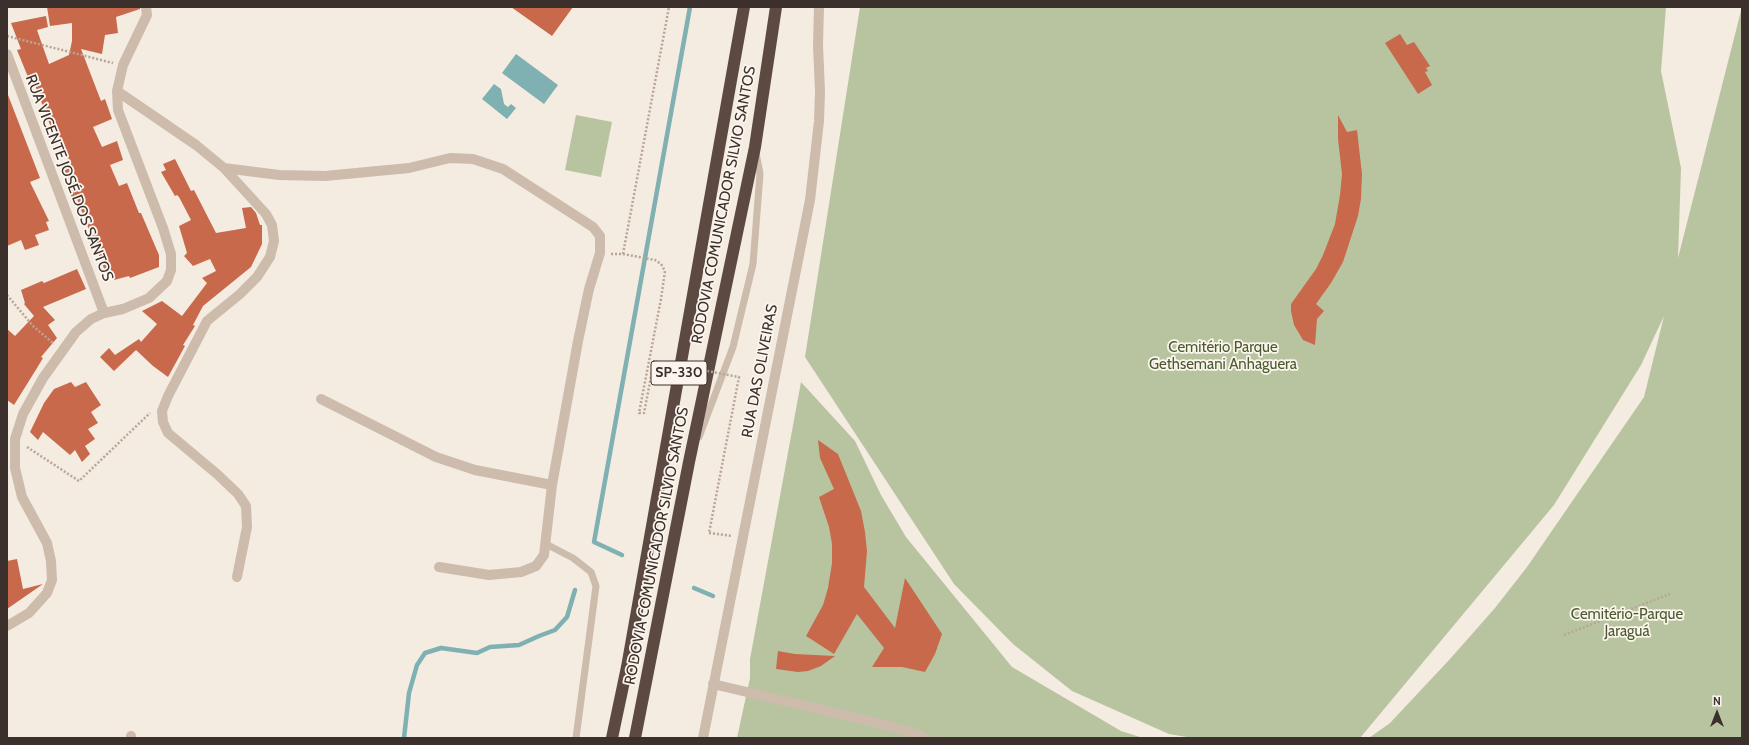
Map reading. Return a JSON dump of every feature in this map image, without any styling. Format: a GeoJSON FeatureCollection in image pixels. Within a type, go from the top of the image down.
{"type":"FeatureCollection","features":[{"type":"Feature","properties":{"kind":"highway","name":"RODOVIA COMUNICADOR SILVIO SANTOS"},"geometry":{"type":"LineString","coordinates":[[612,738],[627,667],[744,7]]}},
{"type":"Feature","properties":{"kind":"highway","name":"RODOVIA COMUNICADOR SILVIO SANTOS"},"geometry":{"type":"LineString","coordinates":[[635,738],[755,146],[776,7]]}},
{"type":"Feature","properties":{"kind":"street"},"geometry":{"type":"LineString","coordinates":[[7,626],[29,612],[47,593],[52,580],[51,561],[47,543],[22,497],[15,468],[15,439],[23,414],[43,378],[76,332],[91,319],[104,313],[123,309],[149,298],[167,281],[171,270],[171,254],[163,228],[118,110],[117,91],[123,65],[147,15],[146,7]]}},
{"type":"Feature","properties":{"kind":"street","name":"RUA DAS OLIVEIRAS"},"geometry":{"type":"LineString","coordinates":[[704,738],[713,684],[810,200],[818,138],[820,106],[818,45],[819,7]]}},
{"type":"Feature","properties":{"kind":"street","name":"RUA VICENTE JOSÉ DOS SANTOS"},"geometry":{"type":"LineString","coordinates":[[7,54],[104,313]]}},
{"type":"Feature","properties":{"kind":"street"},"geometry":{"type":"LineString","coordinates":[[117,91],[196,145],[224,168],[266,214],[272,225],[274,241],[270,257],[257,276],[240,294],[208,321],[168,396],[162,411],[163,422],[168,433],[218,474],[238,494],[246,506],[247,527],[237,577]]}},
{"type":"Feature","properties":{"kind":"street"},"geometry":{"type":"LineString","coordinates":[[224,168],[279,175],[325,176],[409,168],[450,158],[473,159],[503,169],[593,227],[600,236],[600,253],[589,289],[578,341],[552,485],[544,555],[536,566],[521,572],[489,575],[439,567]]}},
{"type":"Feature","properties":{"kind":"street"},"geometry":{"type":"LineString","coordinates":[[321,400],[436,457],[475,470],[552,485]]}},
{"type":"Feature","properties":{"kind":"street"},"geometry":{"type":"LineString","coordinates":[[713,684],[886,725],[925,738]]}},
{"type":"Feature","properties":{"kind":"lane"},"geometry":{"type":"LineString","coordinates":[[690,462],[734,347],[753,264],[760,174],[755,146]]}},
{"type":"Feature","properties":{"kind":"lane"},"geometry":{"type":"LineString","coordinates":[[546,544],[573,558],[591,572],[596,586],[576,738]]}},
{"type":"Feature","properties":{"kind":"path"},"geometry":{"type":"LineString","coordinates":[[669,7],[623,254],[655,260],[661,264],[665,271],[639,413],[644,413],[654,361],[739,377],[709,533],[742,537]]}},
{"type":"Feature","properties":{"kind":"path"},"geometry":{"type":"LineString","coordinates":[[7,36],[123,65]]}},
{"type":"Feature","properties":{"kind":"path"},"geometry":{"type":"LineString","coordinates":[[7,296],[34,326],[62,352]]}},
{"type":"Feature","properties":{"kind":"path"},"geometry":{"type":"LineString","coordinates":[[15,439],[79,481],[151,412]]}},
{"type":"Feature","properties":{"kind":"path"},"geometry":{"type":"LineString","coordinates":[[1564,635],[1670,594]]}},
{"type":"Feature","properties":{"kind":"green space","name":"Cemitério Parque Gethsemani Anhaguera"},"geometry":{"type":"Polygon","coordinates":[[[860,7],[1666,7],[1661,71],[1681,168],[1678,258],[1742,7],[1742,738],[1369,738],[1390,723],[1450,659],[1495,608],[1527,567],[1644,397],[1664,316],[1641,365],[1554,505],[1360,738],[1193,738],[1169,734],[1072,691],[1013,644],[954,584],[805,357],[860,7]]]}},
{"type":"Feature","properties":{"kind":"green space"},"geometry":{"type":"Polygon","coordinates":[[[576,115],[612,122],[601,177],[565,170],[576,115]]]}},
{"type":"Feature","properties":{"kind":"green space"},"geometry":{"type":"Polygon","coordinates":[[[801,382],[855,441],[881,495],[906,537],[1012,667],[1121,731],[1143,738],[737,738],[750,678],[750,659],[801,382]]]}},
{"type":"Feature","properties":{"kind":"water"},"geometry":{"type":"Polygon","coordinates":[[[516,54],[558,85],[544,104],[502,73],[516,54]]]}},
{"type":"Feature","properties":{"kind":"water"},"geometry":{"type":"Polygon","coordinates":[[[494,84],[501,89],[504,104],[508,107],[511,104],[516,108],[507,119],[482,99],[494,84]]]}},
{"type":"Feature","properties":{"kind":"building"},"geometry":{"type":"Polygon","coordinates":[[[47,7],[140,7],[140,9],[116,17],[118,33],[105,35],[102,54],[81,49],[101,101],[105,99],[112,119],[93,127],[102,147],[117,141],[123,160],[110,165],[119,186],[127,183],[139,213],[141,213],[159,255],[159,267],[130,278],[129,276],[114,280],[110,269],[105,271],[77,199],[73,201],[70,188],[63,171],[72,167],[56,128],[52,130],[33,80],[30,82],[17,50],[21,49],[11,23],[46,16],[48,27],[37,30],[49,64],[69,55],[72,41],[72,23],[50,26],[47,7]]]}},
{"type":"Feature","properties":{"kind":"building"},"geometry":{"type":"Polygon","coordinates":[[[511,7],[573,7],[552,36],[511,7]]]}},
{"type":"Feature","properties":{"kind":"building"},"geometry":{"type":"Polygon","coordinates":[[[1400,34],[1407,45],[1414,42],[1430,66],[1426,68],[1428,71],[1425,72],[1432,85],[1418,94],[1385,43],[1400,34]]]}},
{"type":"Feature","properties":{"kind":"building"},"geometry":{"type":"Polygon","coordinates":[[[8,95],[40,178],[30,182],[49,221],[46,222],[49,230],[35,235],[39,245],[25,250],[21,240],[7,246],[8,95]]]}},
{"type":"Feature","properties":{"kind":"building"},"geometry":{"type":"Polygon","coordinates":[[[1338,115],[1347,132],[1357,130],[1362,174],[1361,199],[1358,216],[1343,262],[1331,283],[1316,304],[1324,311],[1317,319],[1315,345],[1303,340],[1294,325],[1291,304],[1316,269],[1335,224],[1342,174],[1338,139],[1338,115]]]}},
{"type":"Feature","properties":{"kind":"building"},"geometry":{"type":"Polygon","coordinates":[[[175,159],[191,191],[194,190],[216,233],[246,228],[242,208],[251,207],[256,213],[260,225],[262,225],[262,244],[251,267],[203,306],[193,325],[195,326],[183,345],[185,346],[168,377],[153,366],[136,350],[114,371],[100,357],[109,348],[115,355],[139,339],[141,342],[157,324],[142,311],[162,301],[182,316],[207,283],[202,278],[216,271],[210,259],[193,266],[184,256],[187,253],[179,226],[191,220],[179,197],[177,195],[175,196],[161,172],[166,170],[163,164],[175,159]]]}},
{"type":"Feature","properties":{"kind":"building"},"geometry":{"type":"Polygon","coordinates":[[[77,269],[86,289],[43,307],[55,320],[48,325],[57,338],[41,357],[43,358],[14,405],[7,400],[7,329],[15,336],[34,316],[24,304],[21,290],[42,281],[44,283],[77,269]]]}},
{"type":"Feature","properties":{"kind":"building"},"geometry":{"type":"Polygon","coordinates":[[[71,382],[75,387],[86,382],[101,405],[91,412],[98,423],[88,429],[95,439],[85,446],[90,454],[82,462],[75,450],[70,455],[43,432],[38,440],[30,432],[44,403],[54,389],[71,382]]]}},
{"type":"Feature","properties":{"kind":"building"},"geometry":{"type":"Polygon","coordinates":[[[818,440],[838,454],[861,511],[867,551],[864,587],[895,628],[905,578],[942,634],[935,654],[925,672],[902,667],[872,667],[884,648],[857,614],[834,654],[806,636],[823,605],[828,588],[832,563],[832,544],[829,527],[819,497],[834,489],[820,458],[818,440]]]}},
{"type":"Feature","properties":{"kind":"building"},"geometry":{"type":"Polygon","coordinates":[[[17,559],[23,589],[43,584],[7,609],[7,561],[17,559]]]}},
{"type":"Feature","properties":{"kind":"building"},"geometry":{"type":"Polygon","coordinates":[[[778,651],[795,654],[835,656],[821,666],[808,671],[798,672],[776,669],[778,651]]]}},
{"type":"Feature","properties":{"kind":"waterway"},"geometry":{"type":"LineString","coordinates":[[622,555],[594,542],[690,7]]}},
{"type":"Feature","properties":{"kind":"waterway"},"geometry":{"type":"LineString","coordinates":[[694,588],[713,596]]}},
{"type":"Feature","properties":{"kind":"waterway"},"geometry":{"type":"LineString","coordinates":[[404,738],[409,693],[417,665],[425,653],[441,648],[477,653],[490,647],[519,645],[555,630],[567,617],[575,590]]}},
{"type":"Feature","properties":{"kind":"park label","name":"Cemitério-Parque Jaraguá"},"geometry":{"type":"Point","coordinates":[1627,624]}}]}
